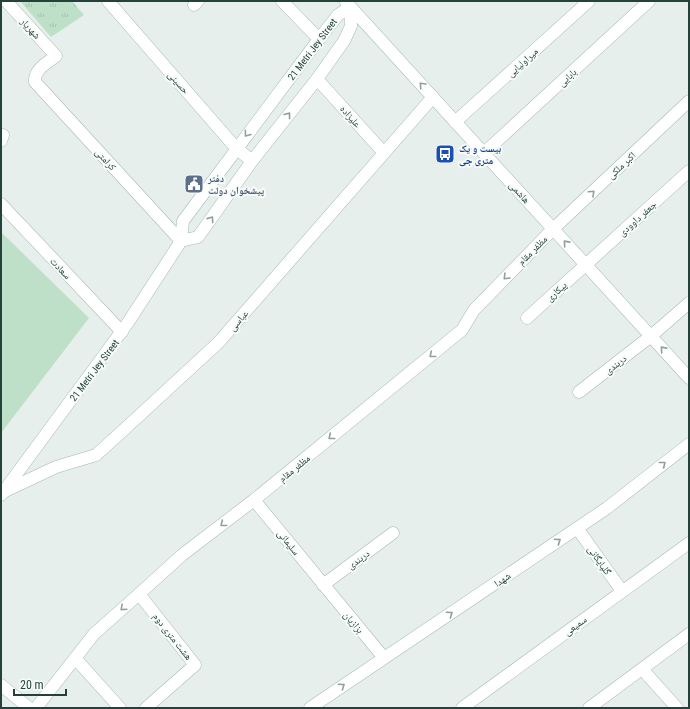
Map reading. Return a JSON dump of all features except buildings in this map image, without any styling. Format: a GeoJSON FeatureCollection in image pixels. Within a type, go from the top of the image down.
{"type":"FeatureCollection","features":[{"type":"Feature","properties":{"kind":"street","name":"شهریار"},"geometry":{"type":"LineString","coordinates":[[6,1],[56,56],[37,71],[35,76]]}},
{"type":"Feature","properties":{"kind":"street","name":"حسینی"},"geometry":{"type":"LineString","coordinates":[[108,1],[236,148],[252,162]]}},
{"type":"Feature","properties":{"kind":"street"},"geometry":{"type":"LineString","coordinates":[[282,1],[319,39]]}},
{"type":"Feature","properties":{"kind":"street","name":"میراولیایی"},"geometry":{"type":"LineString","coordinates":[[456,122],[589,1]]}},
{"type":"Feature","properties":{"kind":"street","name":"بابایی"},"geometry":{"type":"LineString","coordinates":[[484,153],[649,1]]}},
{"type":"Feature","properties":{"kind":"street","name":"21 Metri Jey Street"},"geometry":{"type":"LineString","coordinates":[[181,242],[198,237],[252,162],[317,79],[344,41],[351,26],[350,3]]}},
{"type":"Feature","properties":{"kind":"street","name":"21 Metri Jey Street"},"geometry":{"type":"LineString","coordinates":[[2,493],[122,332],[181,242],[183,220],[319,39],[338,15],[350,3]]}},
{"type":"Feature","properties":{"kind":"street","name":"هاشمی"},"geometry":{"type":"LineString","coordinates":[[350,3],[433,98],[689,378]]}},
{"type":"Feature","properties":{"kind":"street","name":"کرامتی"},"geometry":{"type":"LineString","coordinates":[[35,76],[35,82],[181,242]]}},
{"type":"Feature","properties":{"kind":"street","name":"علیزاده"},"geometry":{"type":"LineString","coordinates":[[317,79],[384,154]]}},
{"type":"Feature","properties":{"kind":"street","name":"عباسی"},"geometry":{"type":"LineString","coordinates":[[2,493],[56,467],[96,455],[218,343],[433,98]]}},
{"type":"Feature","properties":{"kind":"street","name":"اکبر ملکی"},"geometry":{"type":"LineString","coordinates":[[553,229],[689,102]]}},
{"type":"Feature","properties":{"kind":"street","name":"جعفر داوودی"},"geometry":{"type":"LineString","coordinates":[[586,265],[689,171]]}},
{"type":"Feature","properties":{"kind":"street","name":"سعادت"},"geometry":{"type":"LineString","coordinates":[[1,204],[122,332]]}},
{"type":"Feature","properties":{"kind":"street","name":"مظفر مقام"},"geometry":{"type":"LineString","coordinates":[[36,708],[94,634],[182,556],[254,500],[462,330],[474,310],[553,229]]}},
{"type":"Feature","properties":{"kind":"street","name":"پیکاری"},"geometry":{"type":"LineString","coordinates":[[527,318],[586,265]]}},
{"type":"Feature","properties":{"kind":"street","name":"دربندی"},"geometry":{"type":"LineString","coordinates":[[579,392],[651,336],[689,303]]}},
{"type":"Feature","properties":{"kind":"street","name":"شهدا"},"geometry":{"type":"LineString","coordinates":[[310,708],[607,508],[689,444]]}},
{"type":"Feature","properties":{"kind":"street","name":"سلیمانی"},"geometry":{"type":"LineString","coordinates":[[254,500],[323,585]]}},
{"type":"Feature","properties":{"kind":"street","name":"گلپایگانی"},"geometry":{"type":"LineString","coordinates":[[577,528],[622,591]]}},
{"type":"Feature","properties":{"kind":"street","name":"دربندی"},"geometry":{"type":"LineString","coordinates":[[323,585],[393,533]]}},
{"type":"Feature","properties":{"kind":"street","name":"سمیعی"},"geometry":{"type":"LineString","coordinates":[[462,708],[689,543]]}},
{"type":"Feature","properties":{"kind":"street","name":"بزازیان"},"geometry":{"type":"LineString","coordinates":[[323,585],[384,658]]}},
{"type":"Feature","properties":{"kind":"street","name":"هشت متری دوم"},"geometry":{"type":"LineString","coordinates":[[139,594],[195,665],[146,708]]}},
{"type":"Feature","properties":{"kind":"street"},"geometry":{"type":"LineString","coordinates":[[591,707],[687,638]]}},
{"type":"Feature","properties":{"kind":"street"},"geometry":{"type":"LineString","coordinates":[[75,658],[120,708]]}},
{"type":"Feature","properties":{"kind":"street"},"geometry":{"type":"LineString","coordinates":[[642,669],[677,708]]}},
{"type":"Feature","properties":{"kind":"street"},"geometry":{"type":"LineString","coordinates":[[1,685],[29,708]]}},
{"type":"Feature","properties":{"kind":"green space"},"geometry":{"type":"Polygon","coordinates":[[[20,1],[72,1],[84,15],[51,37],[20,1]]]}},
{"type":"Feature","properties":{"kind":"green space"},"geometry":{"type":"Polygon","coordinates":[[[1,232],[89,318],[1,433],[1,232]]]}},
{"type":"Feature","properties":{"kind":"place","name":"بیست و یک متری جی"},"geometry":{"type":"Point","coordinates":[445,154]}},
{"type":"Feature","properties":{"kind":"place","name":"دفتر پیشخوان دولت"},"geometry":{"type":"Point","coordinates":[194,184]}}]}
